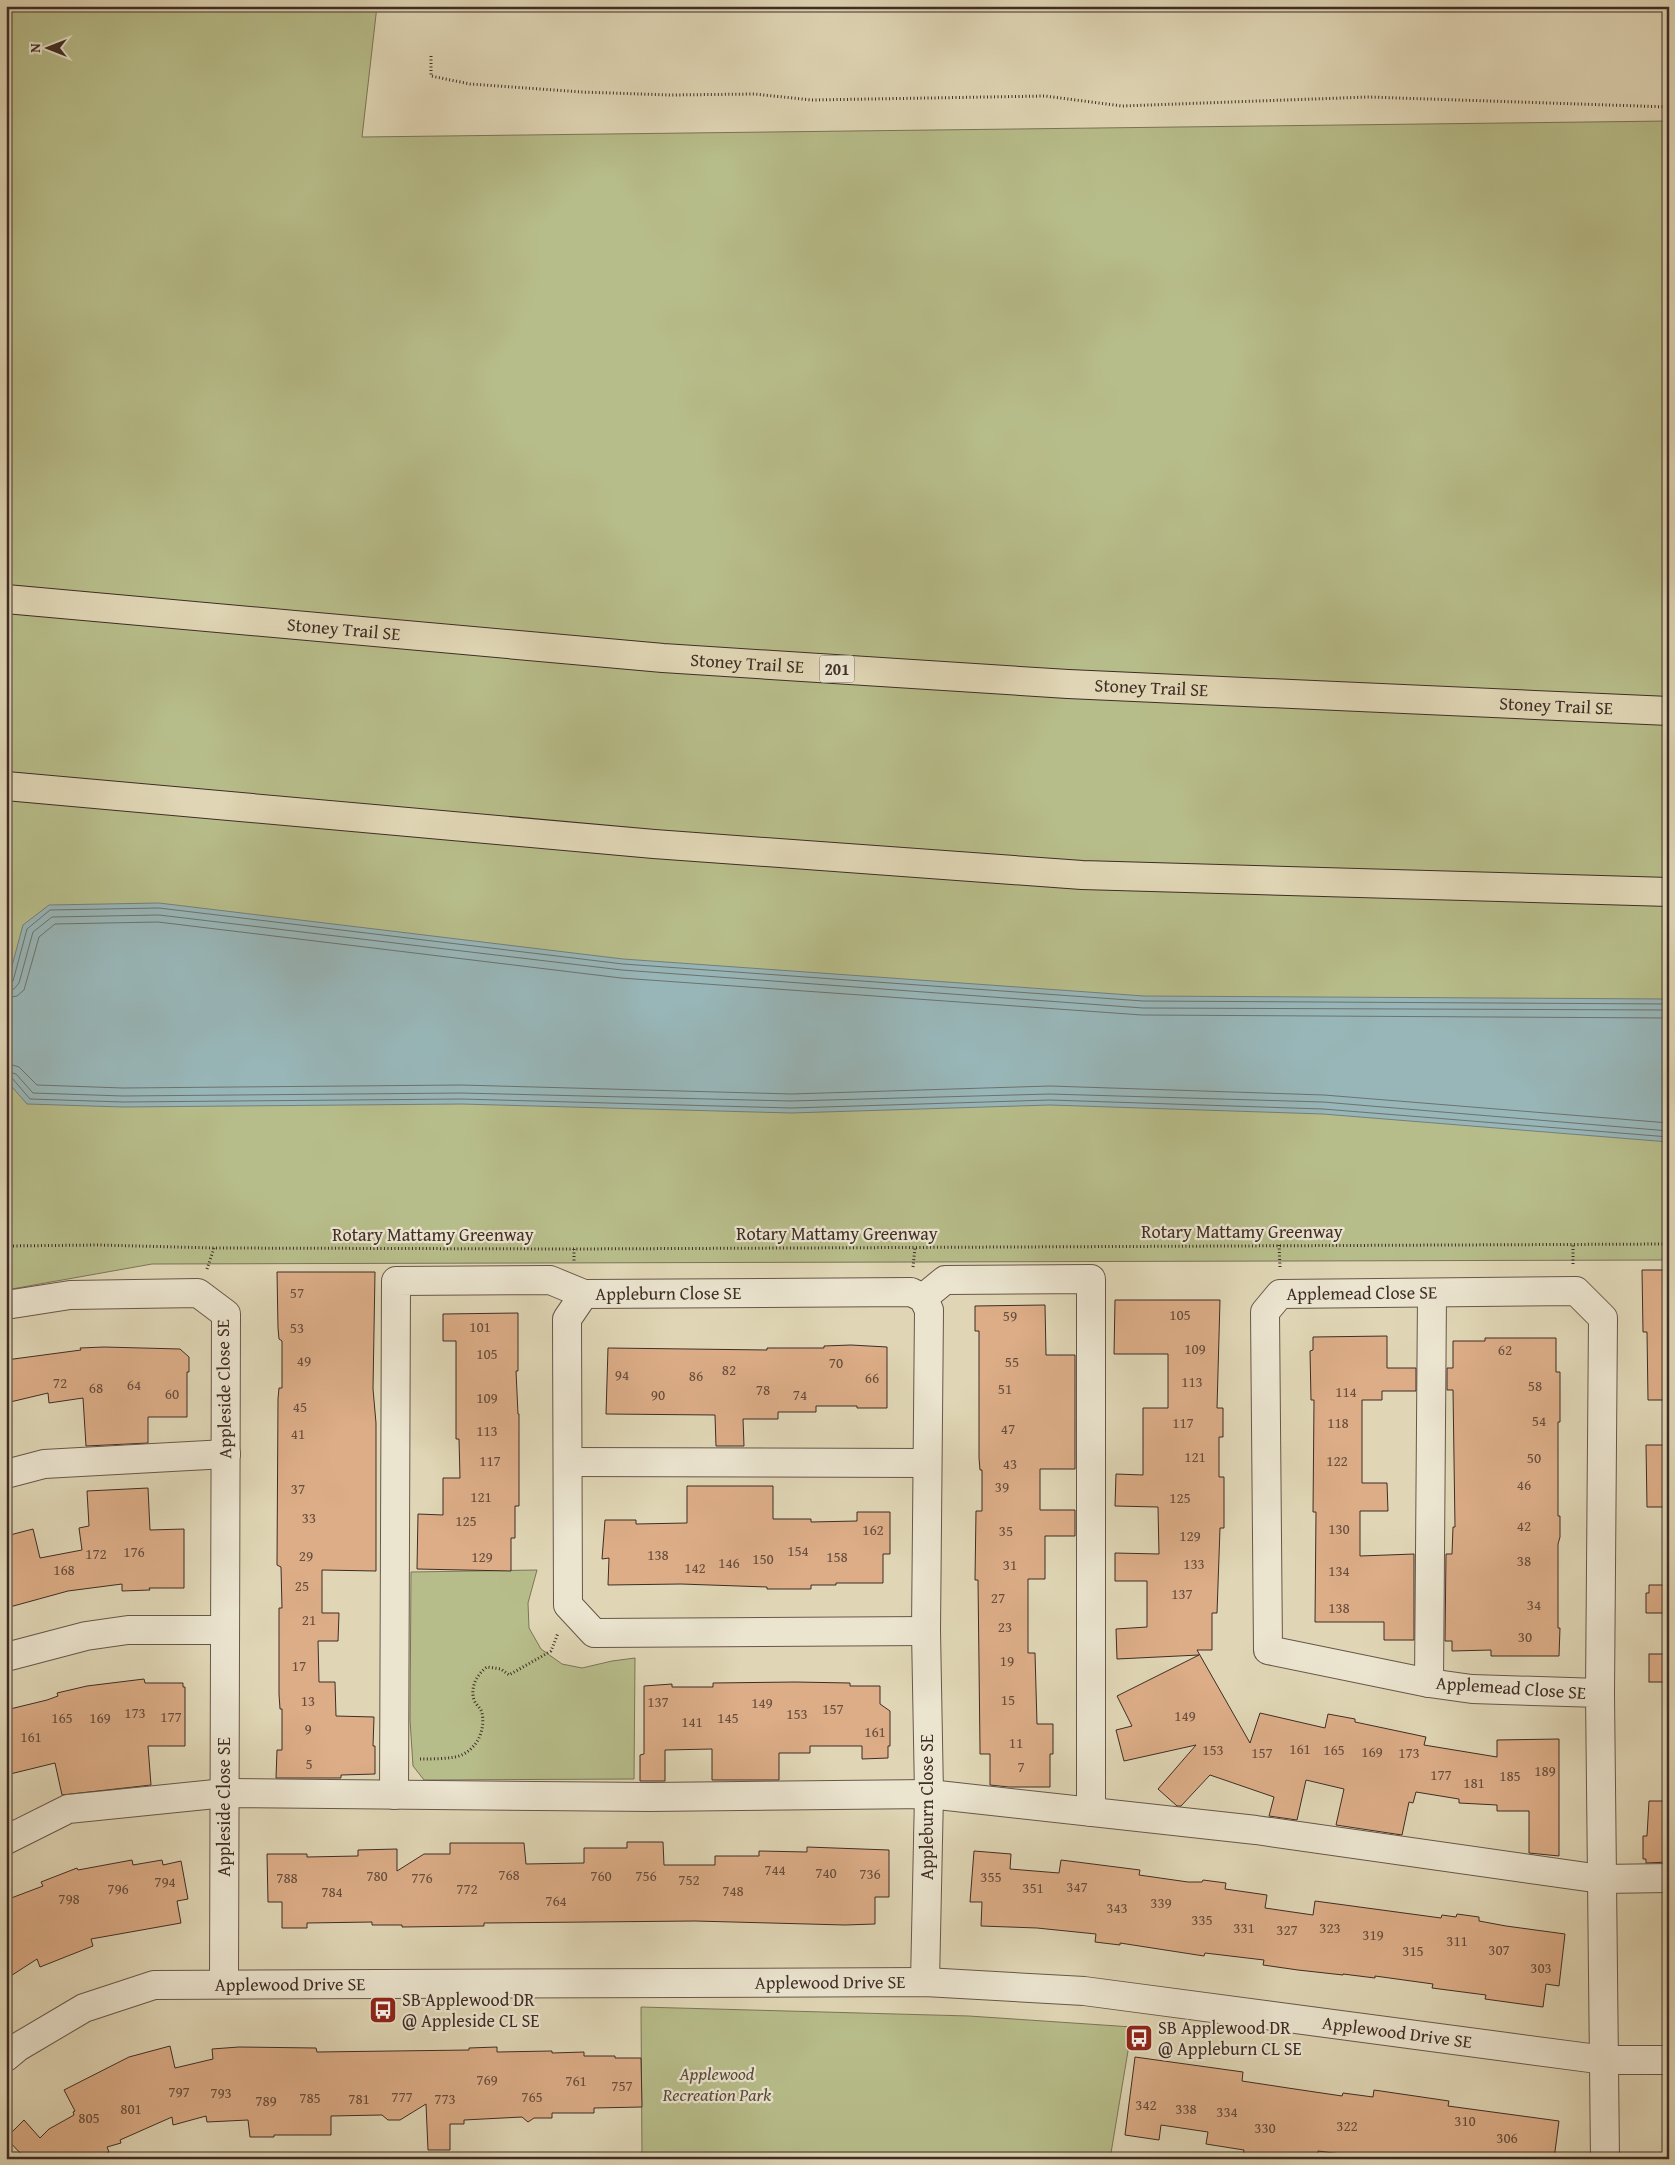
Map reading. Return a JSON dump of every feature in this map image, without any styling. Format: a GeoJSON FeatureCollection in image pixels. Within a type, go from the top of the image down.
{"type":"FeatureCollection","features":[{"type":"Feature","properties":{"kind":"highway","name":"Stoney Trail SE"},"geometry":{"type":"LineString","coordinates":[[6,599],[662,658],[1068,684],[1669,711]]}},
{"type":"Feature","properties":{"kind":"highway"},"geometry":{"type":"LineString","coordinates":[[6,786],[654,844],[1082,875],[1669,892]]}},
{"type":"Feature","properties":{"kind":"street"},"geometry":{"type":"LineString","coordinates":[[923,1298],[945,1280],[1091,1279],[1092,1812]]}},
{"type":"Feature","properties":{"kind":"street"},"geometry":{"type":"LineString","coordinates":[[394,1795],[396,1281],[550,1280],[584,1294]]}},
{"type":"Feature","properties":{"kind":"street","name":"Applemead Close SE"},"geometry":{"type":"LineString","coordinates":[[1600,1693],[1472,1689],[1429,1683],[1268,1650],[1265,1312],[1280,1294],[1432,1294],[1576,1291],[1603,1318],[1600,1693],[1604,2159]]}},
{"type":"Feature","properties":{"kind":"street","name":"Appleburn Close SE"},"geometry":{"type":"LineString","coordinates":[[568,1605],[567,1319],[584,1294],[911,1292],[923,1298],[929,1310],[926,1631],[929,1794],[925,1982]]}},
{"type":"Feature","properties":{"kind":"street","name":"Appleside Close SE"},"geometry":{"type":"LineString","coordinates":[[6,1305],[70,1295],[198,1293],[226,1314],[224,1984]]}},
{"type":"Feature","properties":{"kind":"street"},"geometry":{"type":"LineString","coordinates":[[1429,1683],[1432,1294]]}},
{"type":"Feature","properties":{"kind":"street"},"geometry":{"type":"LineString","coordinates":[[6,1474],[44,1464],[226,1454]]}},
{"type":"Feature","properties":{"kind":"street"},"geometry":{"type":"LineString","coordinates":[[568,1462],[927,1463]]}},
{"type":"Feature","properties":{"kind":"street"},"geometry":{"type":"LineString","coordinates":[[568,1605],[594,1633],[926,1631]]}},
{"type":"Feature","properties":{"kind":"street"},"geometry":{"type":"LineString","coordinates":[[6,1657],[86,1636],[128,1630],[225,1630]]}},
{"type":"Feature","properties":{"kind":"street"},"geometry":{"type":"LineString","coordinates":[[6,1840],[68,1809],[225,1793],[650,1797],[929,1794],[1256,1830],[1601,1879],[1669,1878]]}},
{"type":"Feature","properties":{"kind":"street","name":"Applewood Drive SE"},"geometry":{"type":"LineString","coordinates":[[6,2057],[18,2047],[84,2008],[154,1985],[925,1982],[1084,1991],[1604,2060],[1669,2060]]}},
{"type":"Feature","properties":{"kind":"path"},"geometry":{"type":"LineString","coordinates":[[431,56],[431,76],[470,84],[582,92],[670,95],[754,94],[812,100],[1045,96],[1122,106],[1368,97],[1669,107]]}},
{"type":"Feature","properties":{"kind":"path","name":"Rotary Mattamy Greenway"},"geometry":{"type":"LineString","coordinates":[[6,1246],[593,1249],[1669,1244]]}},
{"type":"Feature","properties":{"kind":"path"},"geometry":{"type":"LineString","coordinates":[[394,1760],[456,1757],[476,1744],[484,1727],[482,1710],[474,1700],[474,1686],[478,1673],[487,1667],[501,1669],[509,1675],[551,1651],[568,1605]]}},
{"type":"Feature","properties":{"kind":"green space"},"geometry":{"type":"Polygon","coordinates":[[[6,6],[377,6],[362,137],[1669,121],[1669,1260],[152,1264],[6,1290],[6,6]]]}},
{"type":"Feature","properties":{"kind":"green space"},"geometry":{"type":"Polygon","coordinates":[[[537,1570],[528,1603],[529,1628],[541,1649],[562,1664],[582,1668],[635,1658],[634,1779],[424,1780],[413,1766],[410,1720],[411,1572],[537,1570]]]}},
{"type":"Feature","properties":{"kind":"green space","name":"Applewood Recreation Park"},"geometry":{"type":"Polygon","coordinates":[[[641,2007],[969,2016],[1132,2027],[1110,2159],[642,2159],[641,2007]]]}},
{"type":"Feature","properties":{"kind":"water"},"geometry":{"type":"Polygon","coordinates":[[[159,903],[623,959],[1144,996],[1669,999],[1669,1142],[1323,1114],[1050,1105],[791,1113],[461,1104],[123,1107],[27,1104],[6,1080],[6,988],[23,925],[49,905],[159,903]]]}},
{"type":"Feature","properties":{"kind":"building"},"geometry":{"type":"Polygon","coordinates":[[[1642,1270],[1669,1270],[1669,1400],[1648,1400],[1647,1332],[1643,1332],[1642,1270]]]}},
{"type":"Feature","properties":{"kind":"building"},"geometry":{"type":"Polygon","coordinates":[[[277,1272],[375,1272],[373,1389],[376,1423],[376,1571],[322,1570],[322,1613],[339,1613],[338,1641],[318,1641],[319,1682],[335,1682],[336,1716],[374,1717],[373,1746],[375,1746],[375,1774],[341,1775],[341,1778],[276,1778],[277,1750],[282,1750],[282,1709],[280,1709],[279,1694],[279,1608],[282,1608],[281,1567],[277,1565],[278,1399],[279,1388],[282,1388],[282,1341],[279,1339],[278,1328],[277,1272]]]}},
{"type":"Feature","properties":{"kind":"building"},"geometry":{"type":"Polygon","coordinates":[[[1115,1300],[1220,1300],[1217,1408],[1223,1408],[1223,1437],[1219,1437],[1219,1477],[1224,1477],[1224,1528],[1220,1528],[1217,1613],[1212,1613],[1212,1650],[1197,1650],[1250,1743],[1260,1713],[1325,1728],[1328,1714],[1355,1719],[1355,1722],[1426,1737],[1424,1745],[1497,1757],[1497,1740],[1559,1739],[1559,1856],[1529,1853],[1529,1811],[1497,1811],[1497,1805],[1459,1803],[1459,1799],[1416,1792],[1413,1803],[1409,1802],[1402,1835],[1336,1825],[1344,1789],[1306,1780],[1297,1820],[1269,1816],[1274,1797],[1210,1775],[1181,1806],[1177,1806],[1158,1789],[1196,1745],[1124,1761],[1116,1730],[1132,1726],[1117,1696],[1199,1655],[1117,1659],[1116,1629],[1147,1627],[1147,1581],[1115,1581],[1115,1553],[1159,1554],[1158,1507],[1115,1506],[1116,1474],[1143,1475],[1143,1408],[1168,1408],[1168,1354],[1114,1354],[1115,1300]]]}},
{"type":"Feature","properties":{"kind":"building"},"geometry":{"type":"Polygon","coordinates":[[[1045,1305],[1046,1355],[1075,1355],[1075,1469],[1040,1469],[1040,1510],[1075,1510],[1075,1536],[1045,1536],[1045,1579],[1028,1579],[1028,1653],[1035,1653],[1037,1724],[1053,1724],[1053,1754],[1050,1754],[1050,1787],[1009,1787],[990,1785],[990,1754],[980,1754],[978,1580],[975,1580],[976,1511],[982,1511],[982,1470],[980,1470],[979,1458],[979,1331],[975,1331],[975,1306],[1045,1305]]]}},
{"type":"Feature","properties":{"kind":"building"},"geometry":{"type":"Polygon","coordinates":[[[518,1313],[518,1371],[516,1371],[519,1414],[519,1506],[515,1506],[515,1538],[511,1538],[511,1571],[417,1569],[418,1514],[443,1515],[443,1478],[460,1478],[459,1439],[456,1439],[456,1341],[443,1341],[443,1314],[518,1313]]]}},
{"type":"Feature","properties":{"kind":"building"},"geometry":{"type":"Polygon","coordinates":[[[1387,1336],[1387,1368],[1416,1368],[1416,1391],[1382,1391],[1382,1400],[1362,1400],[1362,1483],[1387,1483],[1388,1511],[1360,1511],[1360,1556],[1414,1554],[1414,1640],[1384,1640],[1384,1622],[1315,1622],[1316,1512],[1313,1512],[1314,1400],[1311,1400],[1310,1351],[1313,1350],[1313,1337],[1387,1336]]]}},
{"type":"Feature","properties":{"kind":"building"},"geometry":{"type":"Polygon","coordinates":[[[1485,1338],[1556,1338],[1556,1372],[1560,1372],[1560,1422],[1558,1422],[1558,1516],[1560,1516],[1558,1544],[1559,1656],[1491,1656],[1491,1650],[1452,1651],[1452,1641],[1445,1641],[1446,1554],[1452,1554],[1453,1527],[1455,1527],[1453,1390],[1447,1390],[1447,1368],[1453,1368],[1453,1341],[1485,1341],[1485,1338]]]}},
{"type":"Feature","properties":{"kind":"building"},"geometry":{"type":"Polygon","coordinates":[[[824,1346],[887,1347],[887,1408],[816,1406],[816,1412],[778,1412],[778,1419],[743,1419],[744,1446],[716,1446],[715,1415],[606,1414],[608,1348],[767,1350],[767,1348],[824,1348],[824,1346]]]}},
{"type":"Feature","properties":{"kind":"building"},"geometry":{"type":"Polygon","coordinates":[[[80,1348],[180,1349],[189,1357],[187,1417],[148,1417],[148,1443],[86,1446],[83,1398],[49,1403],[48,1393],[6,1403],[6,1360],[81,1350],[80,1348]]]}},
{"type":"Feature","properties":{"kind":"building"},"geometry":{"type":"Polygon","coordinates":[[[1646,1445],[1669,1445],[1669,1507],[1647,1507],[1646,1445]]]}},
{"type":"Feature","properties":{"kind":"building"},"geometry":{"type":"Polygon","coordinates":[[[687,1486],[773,1486],[773,1519],[811,1519],[811,1522],[857,1521],[857,1512],[890,1512],[890,1554],[883,1554],[883,1583],[811,1585],[811,1589],[767,1589],[767,1587],[681,1584],[608,1585],[609,1558],[602,1559],[605,1520],[636,1520],[636,1524],[687,1523],[687,1486]]]}},
{"type":"Feature","properties":{"kind":"building"},"geometry":{"type":"Polygon","coordinates":[[[148,1488],[150,1530],[184,1529],[184,1588],[149,1588],[150,1590],[122,1591],[122,1584],[68,1591],[6,1608],[6,1536],[33,1529],[40,1558],[82,1550],[79,1528],[89,1526],[87,1491],[148,1488]]]}},
{"type":"Feature","properties":{"kind":"building"},"geometry":{"type":"Polygon","coordinates":[[[1649,1585],[1669,1585],[1669,1613],[1646,1613],[1646,1593],[1649,1593],[1649,1585]]]}},
{"type":"Feature","properties":{"kind":"building"},"geometry":{"type":"Polygon","coordinates":[[[1649,1654],[1669,1654],[1669,1682],[1649,1682],[1649,1654]]]}},
{"type":"Feature","properties":{"kind":"building"},"geometry":{"type":"Polygon","coordinates":[[[144,1679],[145,1683],[183,1683],[183,1687],[185,1687],[185,1746],[148,1746],[151,1785],[62,1795],[55,1763],[6,1775],[6,1710],[47,1700],[58,1696],[57,1693],[87,1686],[144,1679]]]}},
{"type":"Feature","properties":{"kind":"building"},"geometry":{"type":"Polygon","coordinates":[[[713,1683],[850,1683],[850,1686],[880,1686],[880,1704],[890,1711],[888,1758],[862,1759],[862,1746],[810,1746],[810,1753],[779,1753],[779,1780],[712,1780],[712,1749],[665,1750],[665,1781],[640,1781],[640,1755],[644,1754],[644,1686],[672,1684],[672,1687],[713,1687],[713,1683]]]}},
{"type":"Feature","properties":{"kind":"building"},"geometry":{"type":"Polygon","coordinates":[[[1649,1801],[1669,1801],[1669,1862],[1646,1863],[1646,1859],[1643,1859],[1643,1836],[1647,1836],[1649,1801]]]}},
{"type":"Feature","properties":{"kind":"building"},"geometry":{"type":"Polygon","coordinates":[[[627,1842],[663,1842],[664,1865],[715,1865],[715,1856],[759,1856],[759,1851],[807,1852],[807,1847],[889,1850],[889,1897],[875,1897],[875,1924],[845,1925],[695,1921],[484,1923],[484,1926],[402,1927],[402,1925],[372,1925],[372,1922],[307,1923],[307,1928],[282,1928],[282,1902],[268,1902],[267,1854],[307,1854],[307,1857],[358,1856],[358,1850],[397,1849],[397,1871],[424,1854],[450,1854],[450,1843],[524,1843],[526,1864],[584,1863],[584,1848],[627,1848],[627,1842]]]}},
{"type":"Feature","properties":{"kind":"building"},"geometry":{"type":"Polygon","coordinates":[[[974,1851],[1011,1854],[1010,1869],[1059,1873],[1061,1860],[1140,1870],[1139,1875],[1188,1882],[1202,1882],[1203,1880],[1226,1883],[1225,1889],[1267,1895],[1265,1908],[1313,1915],[1315,1901],[1441,1918],[1442,1915],[1456,1917],[1457,1914],[1479,1917],[1479,1921],[1506,1926],[1565,1934],[1559,1986],[1546,1984],[1543,2007],[1485,1999],[1486,1995],[1432,1988],[1433,1984],[1375,1976],[1375,1978],[1298,1970],[1263,1965],[1264,1960],[1205,1953],[1204,1956],[1120,1943],[1120,1945],[1095,1942],[1096,1934],[1037,1928],[981,1926],[982,1902],[970,1902],[974,1851]]]}},
{"type":"Feature","properties":{"kind":"building"},"geometry":{"type":"Polygon","coordinates":[[[132,1860],[133,1865],[162,1860],[163,1865],[181,1861],[188,1899],[177,1901],[181,1923],[91,1939],[93,1946],[40,1967],[37,1959],[6,1979],[6,1900],[43,1886],[41,1882],[77,1868],[78,1870],[132,1860]]]}},
{"type":"Feature","properties":{"kind":"building"},"geometry":{"type":"Polygon","coordinates":[[[170,2046],[175,2068],[213,2059],[212,2049],[239,2047],[316,2048],[317,2052],[469,2050],[469,2048],[497,2047],[497,2052],[584,2052],[584,2056],[641,2058],[642,2107],[594,2108],[594,2113],[552,2113],[552,2118],[534,2118],[528,2122],[522,2117],[464,2120],[464,2124],[450,2124],[450,2150],[428,2150],[426,2104],[400,2120],[388,2120],[382,2115],[331,2116],[331,2135],[250,2137],[248,2120],[207,2122],[206,2116],[173,2125],[172,2117],[120,2140],[121,2143],[107,2147],[109,2152],[96,2159],[20,2159],[23,2156],[6,2138],[24,2120],[40,2138],[49,2129],[74,2115],[73,2112],[75,2111],[64,2090],[129,2057],[170,2046]]]}},
{"type":"Feature","properties":{"kind":"building"},"geometry":{"type":"Polygon","coordinates":[[[1135,2057],[1243,2072],[1242,2081],[1288,2088],[1342,2096],[1343,2093],[1373,2097],[1374,2090],[1449,2101],[1448,2106],[1559,2121],[1554,2159],[1365,2159],[1365,2157],[1318,2151],[1317,2159],[1243,2159],[1244,2150],[1206,2144],[1208,2132],[1161,2125],[1159,2140],[1125,2135],[1135,2057]]]}},
{"type":"Feature","properties":{"kind":"place","name":"SB Applewood DR @ Appleside CL SE"},"geometry":{"type":"Point","coordinates":[383,2010]}},
{"type":"Feature","properties":{"kind":"place","name":"SB Applewood DR @ Appleburn CL SE"},"geometry":{"type":"Point","coordinates":[1139,2038]}}]}
